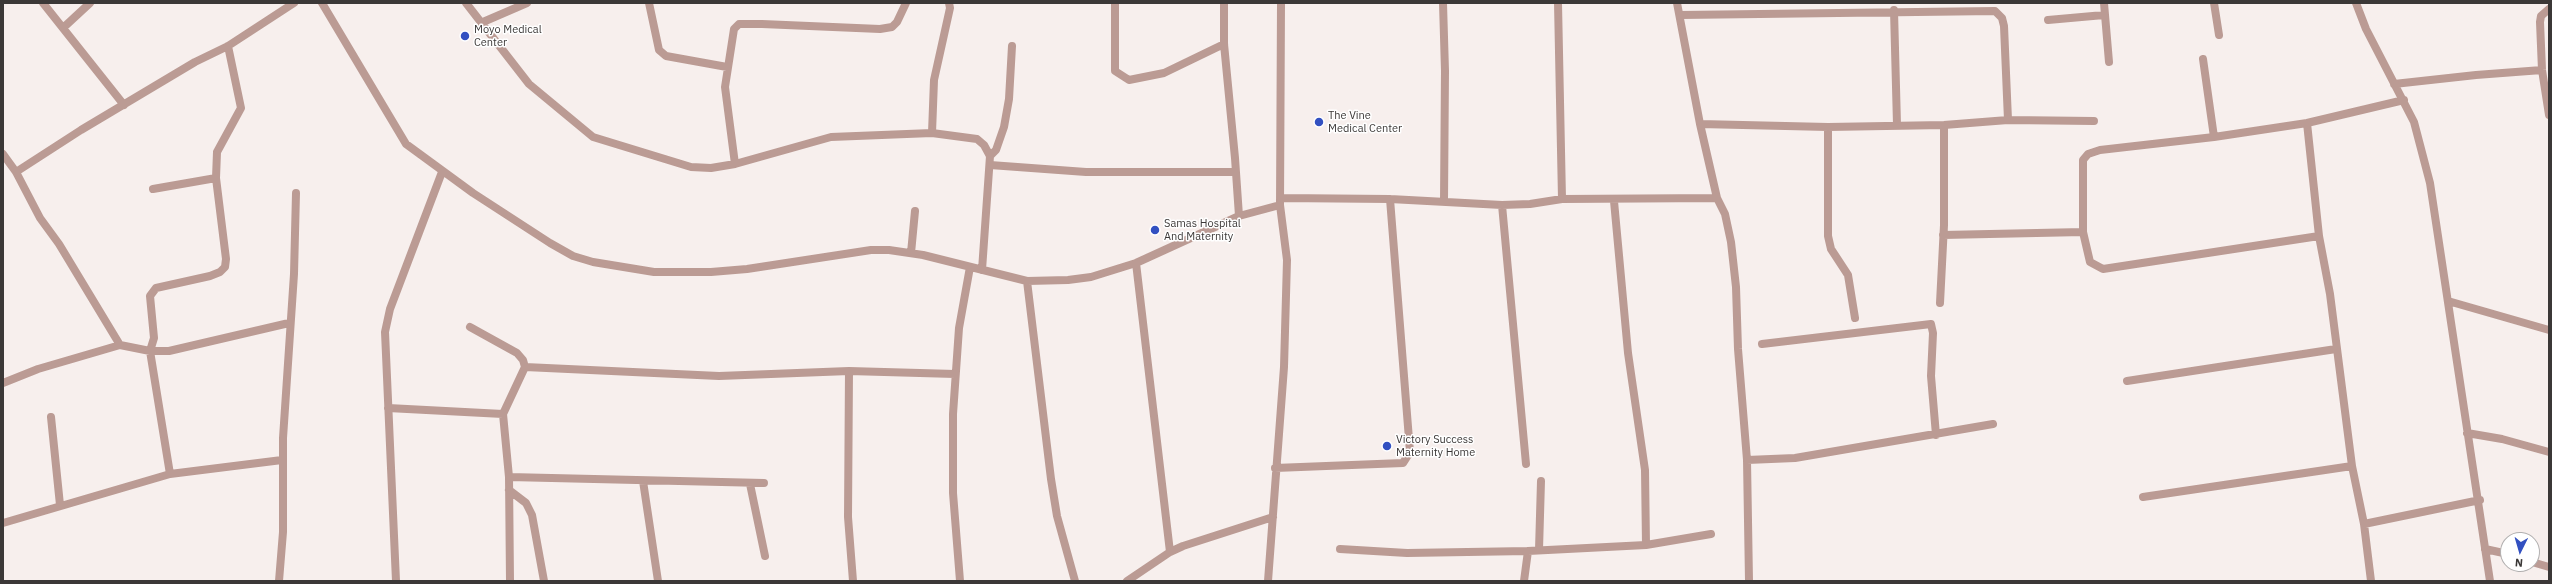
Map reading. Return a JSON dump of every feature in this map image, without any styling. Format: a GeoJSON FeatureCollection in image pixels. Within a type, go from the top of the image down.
{"type":"FeatureCollection","features":[{"type":"Feature","properties":{"kind":"street"},"geometry":{"type":"LineString","coordinates":[[43,3],[124,105]]}},
{"type":"Feature","properties":{"kind":"street"},"geometry":{"type":"LineString","coordinates":[[63,28],[90,3]]}},
{"type":"Feature","properties":{"kind":"street"},"geometry":{"type":"LineString","coordinates":[[16,172],[195,62],[228,46],[252,28],[294,3]]}},
{"type":"Feature","properties":{"kind":"street"},"geometry":{"type":"LineString","coordinates":[[322,3],[372,85],[399,135],[412,150],[442,172],[573,256],[638,270],[711,272],[747,269],[871,250],[911,253],[1027,281],[1080,279],[1136,263],[1239,216],[1280,202],[1390,199],[1502,205],[1530,204],[1562,199],[1614,200],[1717,198]]}},
{"type":"Feature","properties":{"kind":"street"},"geometry":{"type":"LineString","coordinates":[[466,3],[483,22],[529,84],[593,137],[691,167],[711,168],[735,164],[831,137],[932,133],[977,139],[984,145],[990,156],[982,270]]}},
{"type":"Feature","properties":{"kind":"street"},"geometry":{"type":"LineString","coordinates":[[483,22],[527,3]]}},
{"type":"Feature","properties":{"kind":"street"},"geometry":{"type":"LineString","coordinates":[[649,3],[659,50],[666,56],[727,68]]}},
{"type":"Feature","properties":{"kind":"street"},"geometry":{"type":"LineString","coordinates":[[735,164],[726,106],[727,68],[734,29],[739,24],[880,29],[892,27],[897,22],[906,3]]}},
{"type":"Feature","properties":{"kind":"street"},"geometry":{"type":"LineString","coordinates":[[932,133],[934,80],[950,8],[949,3]]}},
{"type":"Feature","properties":{"kind":"street"},"geometry":{"type":"LineString","coordinates":[[1116,3],[1115,71],[1129,80],[1164,73],[1224,44]]}},
{"type":"Feature","properties":{"kind":"street"},"geometry":{"type":"LineString","coordinates":[[1224,3],[1224,44],[1239,216]]}},
{"type":"Feature","properties":{"kind":"street"},"geometry":{"type":"LineString","coordinates":[[1268,581],[1275,468],[1284,367],[1287,260],[1280,202],[1281,3]]}},
{"type":"Feature","properties":{"kind":"street"},"geometry":{"type":"LineString","coordinates":[[1443,3],[1445,71],[1444,201]]}},
{"type":"Feature","properties":{"kind":"street"},"geometry":{"type":"LineString","coordinates":[[1558,3],[1562,199]]}},
{"type":"Feature","properties":{"kind":"street"},"geometry":{"type":"LineString","coordinates":[[1677,3],[1681,14],[1700,124],[1717,198],[1725,214],[1731,242],[1736,287],[1738,349],[1747,460],[1749,581]]}},
{"type":"Feature","properties":{"kind":"street"},"geometry":{"type":"LineString","coordinates":[[2104,3],[2109,62]]}},
{"type":"Feature","properties":{"kind":"street"},"geometry":{"type":"LineString","coordinates":[[2214,3],[2219,35]]}},
{"type":"Feature","properties":{"kind":"street"},"geometry":{"type":"LineString","coordinates":[[2356,3],[2366,29],[2394,84],[2404,100],[2414,122],[2430,183],[2467,433],[2480,500],[2490,581]]}},
{"type":"Feature","properties":{"kind":"street"},"geometry":{"type":"LineString","coordinates":[[2549,9],[2541,16],[2540,22],[2542,70],[2549,115]]}},
{"type":"Feature","properties":{"kind":"street"},"geometry":{"type":"LineString","coordinates":[[1681,14],[1782,15],[1894,10],[1995,11],[1999,14],[2004,32],[2008,120]]}},
{"type":"Feature","properties":{"kind":"street"},"geometry":{"type":"LineString","coordinates":[[1894,10],[1897,125]]}},
{"type":"Feature","properties":{"kind":"street"},"geometry":{"type":"LineString","coordinates":[[2048,20],[2104,15]]}},
{"type":"Feature","properties":{"kind":"street"},"geometry":{"type":"LineString","coordinates":[[170,474],[150,351],[154,338],[150,296],[156,288],[210,276],[220,272],[225,267],[226,259],[216,178],[217,152],[241,108],[228,46]]}},
{"type":"Feature","properties":{"kind":"street"},"geometry":{"type":"LineString","coordinates":[[990,156],[996,150],[1004,127],[1009,99],[1012,46]]}},
{"type":"Feature","properties":{"kind":"street"},"geometry":{"type":"LineString","coordinates":[[2203,59],[2214,137]]}},
{"type":"Feature","properties":{"kind":"street"},"geometry":{"type":"LineString","coordinates":[[2394,84],[2476,75],[2542,70]]}},
{"type":"Feature","properties":{"kind":"street"},"geometry":{"type":"LineString","coordinates":[[2319,236],[2102,269],[2090,262],[2083,232],[2082,164],[2088,154],[2100,150],[2214,137],[2307,123],[2404,100]]}},
{"type":"Feature","properties":{"kind":"street"},"geometry":{"type":"LineString","coordinates":[[1700,124],[1828,127],[1944,125],[2008,120],[2094,121]]}},
{"type":"Feature","properties":{"kind":"street"},"geometry":{"type":"LineString","coordinates":[[2307,123],[2319,236],[2330,294],[2352,466],[2364,524],[2371,581]]}},
{"type":"Feature","properties":{"kind":"street"},"geometry":{"type":"LineString","coordinates":[[1940,303],[1943,235],[1944,125]]}},
{"type":"Feature","properties":{"kind":"street"},"geometry":{"type":"LineString","coordinates":[[1828,127],[1828,236],[1831,249],[1848,275],[1855,318]]}},
{"type":"Feature","properties":{"kind":"street"},"geometry":{"type":"LineString","coordinates":[[3,154],[16,172],[40,218],[59,244],[120,346]]}},
{"type":"Feature","properties":{"kind":"street"},"geometry":{"type":"LineString","coordinates":[[990,165],[1086,172],[1236,172]]}},
{"type":"Feature","properties":{"kind":"street"},"geometry":{"type":"LineString","coordinates":[[396,581],[385,340],[387,321],[442,172]]}},
{"type":"Feature","properties":{"kind":"street"},"geometry":{"type":"LineString","coordinates":[[153,189],[216,178]]}},
{"type":"Feature","properties":{"kind":"street"},"geometry":{"type":"LineString","coordinates":[[278,581],[283,532],[282,460],[289,323],[294,274],[296,193]]}},
{"type":"Feature","properties":{"kind":"street"},"geometry":{"type":"LineString","coordinates":[[1275,468],[1403,463],[1410,452],[1390,199]]}},
{"type":"Feature","properties":{"kind":"street"},"geometry":{"type":"LineString","coordinates":[[1614,200],[1628,353],[1645,470],[1646,545]]}},
{"type":"Feature","properties":{"kind":"street"},"geometry":{"type":"LineString","coordinates":[[1502,205],[1526,464]]}},
{"type":"Feature","properties":{"kind":"street"},"geometry":{"type":"LineString","coordinates":[[911,253],[915,211]]}},
{"type":"Feature","properties":{"kind":"street"},"geometry":{"type":"LineString","coordinates":[[1943,235],[2083,232]]}},
{"type":"Feature","properties":{"kind":"street"},"geometry":{"type":"LineString","coordinates":[[1136,263],[1170,552]]}},
{"type":"Feature","properties":{"kind":"street"},"geometry":{"type":"LineString","coordinates":[[960,581],[954,493],[953,414],[959,328],[970,267]]}},
{"type":"Feature","properties":{"kind":"street"},"geometry":{"type":"LineString","coordinates":[[1027,281],[1051,479],[1057,516],[1075,581]]}},
{"type":"Feature","properties":{"kind":"street"},"geometry":{"type":"LineString","coordinates":[[2448,301],[2549,330]]}},
{"type":"Feature","properties":{"kind":"street"},"geometry":{"type":"LineString","coordinates":[[3,383],[38,369],[120,346],[150,351],[176,350],[289,323]]}},
{"type":"Feature","properties":{"kind":"street"},"geometry":{"type":"LineString","coordinates":[[1762,344],[1931,324],[1934,333],[1931,376],[1936,435]]}},
{"type":"Feature","properties":{"kind":"street"},"geometry":{"type":"LineString","coordinates":[[470,327],[517,353],[524,360],[525,367],[503,414],[509,490],[510,581]]}},
{"type":"Feature","properties":{"kind":"street"},"geometry":{"type":"LineString","coordinates":[[2127,381],[2336,349]]}},
{"type":"Feature","properties":{"kind":"street"},"geometry":{"type":"LineString","coordinates":[[525,367],[719,376],[849,371],[955,374]]}},
{"type":"Feature","properties":{"kind":"street"},"geometry":{"type":"LineString","coordinates":[[849,371],[848,517],[853,581]]}},
{"type":"Feature","properties":{"kind":"street"},"geometry":{"type":"LineString","coordinates":[[388,408],[503,414]]}},
{"type":"Feature","properties":{"kind":"street"},"geometry":{"type":"LineString","coordinates":[[51,417],[60,505]]}},
{"type":"Feature","properties":{"kind":"street"},"geometry":{"type":"LineString","coordinates":[[1747,460],[1795,458],[1856,446],[1936,435],[1993,424]]}},
{"type":"Feature","properties":{"kind":"street"},"geometry":{"type":"LineString","coordinates":[[2467,433],[2502,439],[2549,452]]}},
{"type":"Feature","properties":{"kind":"street"},"geometry":{"type":"LineString","coordinates":[[3,523],[60,505],[170,474],[282,460]]}},
{"type":"Feature","properties":{"kind":"street"},"geometry":{"type":"LineString","coordinates":[[2143,497],[2352,466]]}},
{"type":"Feature","properties":{"kind":"street"},"geometry":{"type":"LineString","coordinates":[[508,477],[750,484],[764,483]]}},
{"type":"Feature","properties":{"kind":"street"},"geometry":{"type":"LineString","coordinates":[[643,481],[658,581]]}},
{"type":"Feature","properties":{"kind":"street"},"geometry":{"type":"LineString","coordinates":[[1539,550],[1541,481]]}},
{"type":"Feature","properties":{"kind":"street"},"geometry":{"type":"LineString","coordinates":[[750,484],[765,556]]}},
{"type":"Feature","properties":{"kind":"street"},"geometry":{"type":"LineString","coordinates":[[509,490],[526,503],[532,515],[544,581]]}},
{"type":"Feature","properties":{"kind":"street"},"geometry":{"type":"LineString","coordinates":[[2364,524],[2480,500]]}},
{"type":"Feature","properties":{"kind":"street"},"geometry":{"type":"LineString","coordinates":[[1127,581],[1170,552],[1273,517]]}},
{"type":"Feature","properties":{"kind":"street"},"geometry":{"type":"LineString","coordinates":[[1340,550],[1421,553],[1528,551],[1646,545],[1711,534]]}},
{"type":"Feature","properties":{"kind":"street"},"geometry":{"type":"LineString","coordinates":[[2485,549],[2500,552]]}},
{"type":"Feature","properties":{"kind":"street"},"geometry":{"type":"LineString","coordinates":[[1524,581],[1528,551]]}},
{"type":"Feature","properties":{"kind":"place","name":"Moyo Medical Center"},"geometry":{"type":"Point","coordinates":[465,36]}},
{"type":"Feature","properties":{"kind":"place","name":"The Vine Medical Center"},"geometry":{"type":"Point","coordinates":[1319,122]}},
{"type":"Feature","properties":{"kind":"place","name":"Samas Hospital And Maternity"},"geometry":{"type":"Point","coordinates":[1155,230]}},
{"type":"Feature","properties":{"kind":"place","name":"Victory Success Maternity Home"},"geometry":{"type":"Point","coordinates":[1387,446]}}]}
